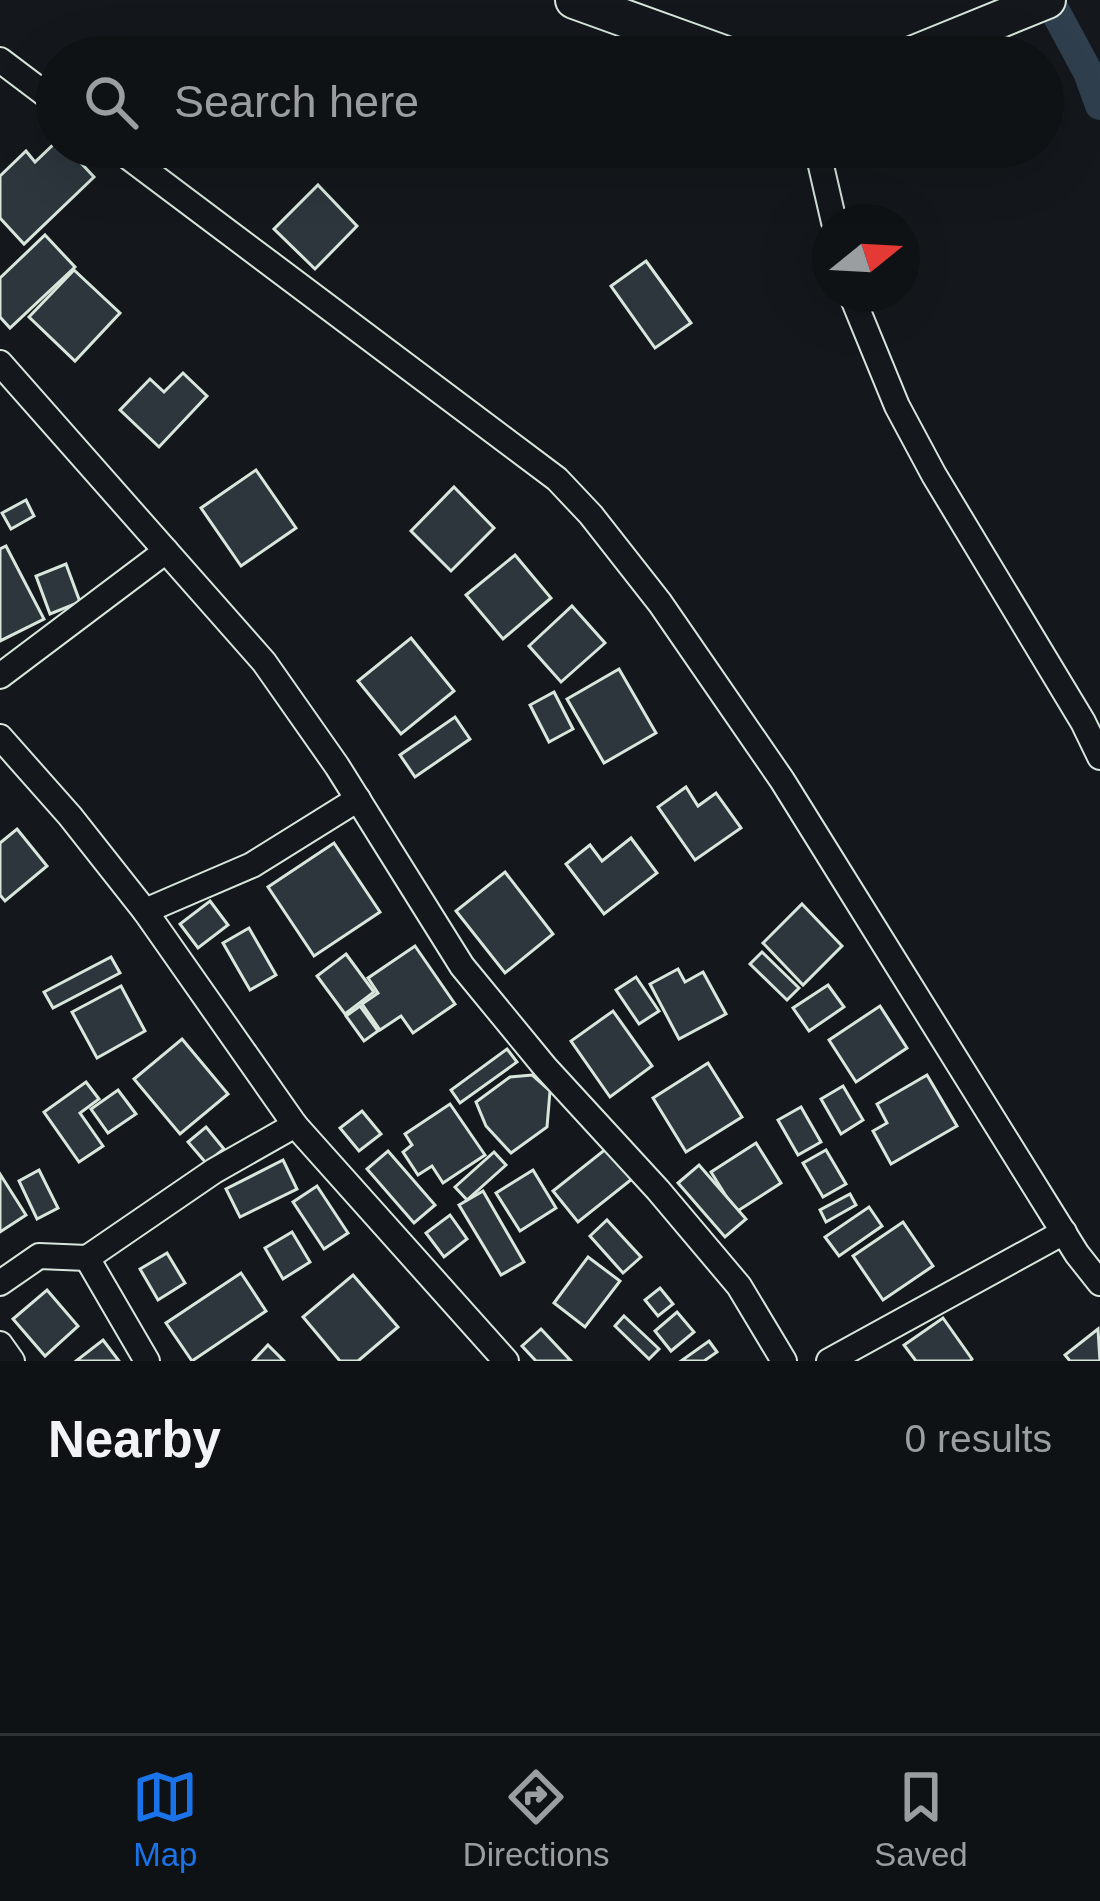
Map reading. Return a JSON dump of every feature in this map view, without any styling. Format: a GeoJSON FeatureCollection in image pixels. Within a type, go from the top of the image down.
{"type":"FeatureCollection","features":[{"type":"Feature","properties":{"kind":"main road"},"geometry":{"type":"LineString","coordinates":[[574,0],[674,36]]}},
{"type":"Feature","properties":{"kind":"main road"},"geometry":{"type":"LineString","coordinates":[[959,36],[1047,0]]}},
{"type":"Feature","properties":{"kind":"street"},"geometry":{"type":"LineString","coordinates":[[0,60],[36,87]]}},
{"type":"Feature","properties":{"kind":"street"},"geometry":{"type":"LineString","coordinates":[[144,168],[556,479],[592,515],[660,603],[782,780],[1064,1232],[1100,1282]]}},
{"type":"Feature","properties":{"kind":"street"},"geometry":{"type":"LineString","coordinates":[[822,168],[830,204]]}},
{"type":"Feature","properties":{"kind":"street"},"geometry":{"type":"LineString","coordinates":[[859,312],[906,423],[934,475],[1100,757]]}},
{"type":"Feature","properties":{"kind":"street"},"geometry":{"type":"LineString","coordinates":[[0,363],[263,662],[358,800],[462,966],[739,1286],[784,1361]]}},
{"type":"Feature","properties":{"kind":"street"},"geometry":{"type":"LineString","coordinates":[[0,676],[166,551]]}},
{"type":"Feature","properties":{"kind":"street"},"geometry":{"type":"LineString","coordinates":[[0,737],[145,911],[295,1125],[506,1361]]}},
{"type":"Feature","properties":{"kind":"street"},"geometry":{"type":"LineString","coordinates":[[145,911],[252,865],[358,800]]}},
{"type":"Feature","properties":{"kind":"street"},"geometry":{"type":"LineString","coordinates":[[0,1283],[39,1256],[87,1258],[214,1171],[295,1125]]}},
{"type":"Feature","properties":{"kind":"street"},"geometry":{"type":"LineString","coordinates":[[829,1361],[1064,1232]]}},
{"type":"Feature","properties":{"kind":"street"},"geometry":{"type":"LineString","coordinates":[[87,1258],[147,1361]]}},
{"type":"Feature","properties":{"kind":"street"},"geometry":{"type":"LineString","coordinates":[[0,1344],[13,1361]]}},
{"type":"Feature","properties":{"kind":"building"},"geometry":{"type":"Polygon","coordinates":[[[26,151],[36,168],[86,168],[94,177],[24,244],[0,218],[0,176],[26,151]]]}},
{"type":"Feature","properties":{"kind":"building"},"geometry":{"type":"Polygon","coordinates":[[[318,185],[357,226],[315,269],[274,229],[318,185]]]}},
{"type":"Feature","properties":{"kind":"building"},"geometry":{"type":"Polygon","coordinates":[[[45,235],[75,267],[10,328],[0,317],[0,278],[45,235]]]}},
{"type":"Feature","properties":{"kind":"building"},"geometry":{"type":"Polygon","coordinates":[[[646,261],[691,323],[655,348],[611,286],[646,261]]]}},
{"type":"Feature","properties":{"kind":"building"},"geometry":{"type":"Polygon","coordinates":[[[74,270],[120,313],[75,361],[29,317],[74,270]]]}},
{"type":"Feature","properties":{"kind":"building"},"geometry":{"type":"Polygon","coordinates":[[[183,373],[207,396],[159,447],[120,410],[150,379],[164,392],[183,373]]]}},
{"type":"Feature","properties":{"kind":"building"},"geometry":{"type":"Polygon","coordinates":[[[256,470],[296,528],[241,566],[201,508],[256,470]]]}},
{"type":"Feature","properties":{"kind":"building"},"geometry":{"type":"Polygon","coordinates":[[[454,487],[494,528],[451,571],[411,531],[454,487]]]}},
{"type":"Feature","properties":{"kind":"building"},"geometry":{"type":"Polygon","coordinates":[[[26,500],[34,516],[11,529],[2,513],[26,500]]]}},
{"type":"Feature","properties":{"kind":"building"},"geometry":{"type":"Polygon","coordinates":[[[6,546],[44,619],[0,641],[0,549],[6,546]]]}},
{"type":"Feature","properties":{"kind":"building"},"geometry":{"type":"Polygon","coordinates":[[[515,555],[551,598],[503,639],[466,595],[515,555]]]}},
{"type":"Feature","properties":{"kind":"building"},"geometry":{"type":"Polygon","coordinates":[[[66,564],[80,602],[50,614],[36,576],[66,564]]]}},
{"type":"Feature","properties":{"kind":"building"},"geometry":{"type":"Polygon","coordinates":[[[572,606],[605,643],[561,682],[529,646],[572,606]]]}},
{"type":"Feature","properties":{"kind":"building"},"geometry":{"type":"Polygon","coordinates":[[[411,638],[454,691],[401,734],[358,681],[411,638]]]}},
{"type":"Feature","properties":{"kind":"building"},"geometry":{"type":"Polygon","coordinates":[[[619,669],[656,733],[604,763],[567,699],[619,669]]]}},
{"type":"Feature","properties":{"kind":"building"},"geometry":{"type":"Polygon","coordinates":[[[554,692],[573,729],[549,742],[530,705],[554,692]]]}},
{"type":"Feature","properties":{"kind":"building"},"geometry":{"type":"Polygon","coordinates":[[[455,717],[470,739],[415,777],[400,755],[455,717]]]}},
{"type":"Feature","properties":{"kind":"building"},"geometry":{"type":"Polygon","coordinates":[[[686,787],[698,806],[716,793],[741,828],[695,860],[658,807],[686,787]]]}},
{"type":"Feature","properties":{"kind":"building"},"geometry":{"type":"Polygon","coordinates":[[[17,829],[47,866],[5,901],[0,895],[0,843],[17,829]]]}},
{"type":"Feature","properties":{"kind":"building"},"geometry":{"type":"Polygon","coordinates":[[[631,838],[657,873],[604,914],[566,864],[590,845],[602,861],[631,838]]]}},
{"type":"Feature","properties":{"kind":"building"},"geometry":{"type":"Polygon","coordinates":[[[334,843],[380,912],[314,956],[268,887],[334,843]]]}},
{"type":"Feature","properties":{"kind":"building"},"geometry":{"type":"Polygon","coordinates":[[[505,872],[553,934],[505,973],[456,911],[505,872]]]}},
{"type":"Feature","properties":{"kind":"building"},"geometry":{"type":"Polygon","coordinates":[[[210,901],[228,925],[198,948],[180,924],[210,901]]]}},
{"type":"Feature","properties":{"kind":"building"},"geometry":{"type":"Polygon","coordinates":[[[802,904],[842,946],[803,985],[763,943],[802,904]]]}},
{"type":"Feature","properties":{"kind":"building"},"geometry":{"type":"Polygon","coordinates":[[[249,928],[276,975],[250,990],[223,943],[249,928]]]}},
{"type":"Feature","properties":{"kind":"building"},"geometry":{"type":"Polygon","coordinates":[[[415,946],[455,1004],[413,1033],[401,1016],[380,1030],[362,1004],[378,993],[368,978],[415,946]]]}},
{"type":"Feature","properties":{"kind":"building"},"geometry":{"type":"Polygon","coordinates":[[[762,952],[799,988],[787,1000],[750,964],[762,952]]]}},
{"type":"Feature","properties":{"kind":"building"},"geometry":{"type":"Polygon","coordinates":[[[346,954],[374,992],[345,1014],[317,976],[346,954]]]}},
{"type":"Feature","properties":{"kind":"building"},"geometry":{"type":"Polygon","coordinates":[[[111,957],[120,973],[53,1008],[44,992],[111,957]]]}},
{"type":"Feature","properties":{"kind":"building"},"geometry":{"type":"Polygon","coordinates":[[[678,969],[685,982],[703,972],[726,1014],[679,1039],[650,984],[678,969]]]}},
{"type":"Feature","properties":{"kind":"building"},"geometry":{"type":"Polygon","coordinates":[[[636,977],[659,1011],[639,1024],[616,990],[636,977]]]}},
{"type":"Feature","properties":{"kind":"building"},"geometry":{"type":"Polygon","coordinates":[[[828,985],[844,1007],[809,1031],[793,1008],[828,985]]]}},
{"type":"Feature","properties":{"kind":"building"},"geometry":{"type":"Polygon","coordinates":[[[121,986],[145,1031],[97,1058],[72,1012],[121,986]]]}},
{"type":"Feature","properties":{"kind":"building"},"geometry":{"type":"Polygon","coordinates":[[[360,1006],[378,1031],[364,1041],[346,1016],[360,1006]]]}},
{"type":"Feature","properties":{"kind":"building"},"geometry":{"type":"Polygon","coordinates":[[[880,1006],[907,1048],[856,1082],[829,1040],[880,1006]]]}},
{"type":"Feature","properties":{"kind":"building"},"geometry":{"type":"Polygon","coordinates":[[[613,1011],[652,1066],[610,1097],[571,1041],[613,1011]]]}},
{"type":"Feature","properties":{"kind":"building"},"geometry":{"type":"Polygon","coordinates":[[[182,1039],[228,1094],[180,1134],[134,1079],[182,1039]]]}},
{"type":"Feature","properties":{"kind":"building"},"geometry":{"type":"Polygon","coordinates":[[[507,1049],[517,1062],[460,1103],[451,1090],[507,1049]]]}},
{"type":"Feature","properties":{"kind":"building"},"geometry":{"type":"Polygon","coordinates":[[[708,1063],[742,1117],[686,1152],[653,1098],[708,1063]]]}},
{"type":"Feature","properties":{"kind":"building"},"geometry":{"type":"Polygon","coordinates":[[[532,1075],[550,1091],[547,1127],[511,1153],[486,1126],[476,1102],[510,1077],[532,1075]]]}},
{"type":"Feature","properties":{"kind":"building"},"geometry":{"type":"Polygon","coordinates":[[[927,1075],[957,1126],[891,1164],[873,1131],[887,1123],[877,1104],[927,1075]]]}},
{"type":"Feature","properties":{"kind":"building"},"geometry":{"type":"Polygon","coordinates":[[[86,1082],[99,1099],[80,1113],[103,1146],[79,1162],[44,1112],[86,1082]]]}},
{"type":"Feature","properties":{"kind":"building"},"geometry":{"type":"Polygon","coordinates":[[[843,1086],[863,1120],[841,1134],[821,1099],[843,1086]]]}},
{"type":"Feature","properties":{"kind":"building"},"geometry":{"type":"Polygon","coordinates":[[[118,1090],[136,1114],[108,1133],[91,1109],[118,1090]]]}},
{"type":"Feature","properties":{"kind":"building"},"geometry":{"type":"Polygon","coordinates":[[[450,1104],[485,1155],[443,1183],[432,1166],[418,1175],[403,1152],[412,1145],[405,1134],[450,1104]]]}},
{"type":"Feature","properties":{"kind":"building"},"geometry":{"type":"Polygon","coordinates":[[[801,1107],[821,1142],[798,1155],[778,1120],[801,1107]]]}},
{"type":"Feature","properties":{"kind":"building"},"geometry":{"type":"Polygon","coordinates":[[[362,1111],[381,1134],[359,1151],[340,1128],[362,1111]]]}},
{"type":"Feature","properties":{"kind":"building"},"geometry":{"type":"Polygon","coordinates":[[[206,1127],[224,1149],[206,1163],[188,1142],[206,1127]]]}},
{"type":"Feature","properties":{"kind":"building"},"geometry":{"type":"Polygon","coordinates":[[[756,1143],[781,1183],[736,1212],[711,1172],[756,1143]]]}},
{"type":"Feature","properties":{"kind":"building"},"geometry":{"type":"Polygon","coordinates":[[[607,1148],[632,1179],[578,1222],[553,1191],[607,1148]]]}},
{"type":"Feature","properties":{"kind":"building"},"geometry":{"type":"Polygon","coordinates":[[[826,1150],[846,1184],[823,1197],[803,1163],[826,1150]]]}},
{"type":"Feature","properties":{"kind":"building"},"geometry":{"type":"Polygon","coordinates":[[[388,1151],[435,1205],[414,1223],[367,1169],[388,1151]]]}},
{"type":"Feature","properties":{"kind":"building"},"geometry":{"type":"Polygon","coordinates":[[[494,1152],[506,1165],[467,1200],[455,1187],[494,1152]]]}},
{"type":"Feature","properties":{"kind":"building"},"geometry":{"type":"Polygon","coordinates":[[[283,1160],[297,1189],[240,1217],[226,1189],[283,1160]]]}},
{"type":"Feature","properties":{"kind":"building"},"geometry":{"type":"Polygon","coordinates":[[[699,1165],[746,1219],[725,1237],[678,1183],[699,1165]]]}},
{"type":"Feature","properties":{"kind":"building"},"geometry":{"type":"Polygon","coordinates":[[[39,1170],[58,1208],[37,1219],[19,1181],[39,1170]]]}},
{"type":"Feature","properties":{"kind":"building"},"geometry":{"type":"Polygon","coordinates":[[[533,1170],[556,1208],[520,1231],[496,1193],[533,1170]]]}},
{"type":"Feature","properties":{"kind":"building"},"geometry":{"type":"Polygon","coordinates":[[[0,1174],[26,1215],[0,1232],[0,1174]]]}},
{"type":"Feature","properties":{"kind":"building"},"geometry":{"type":"Polygon","coordinates":[[[317,1186],[348,1233],[324,1249],[293,1202],[317,1186]]]}},
{"type":"Feature","properties":{"kind":"building"},"geometry":{"type":"Polygon","coordinates":[[[483,1191],[524,1262],[501,1275],[459,1205],[483,1191]]]}},
{"type":"Feature","properties":{"kind":"building"},"geometry":{"type":"Polygon","coordinates":[[[850,1194],[856,1205],[826,1222],[820,1210],[850,1194]]]}},
{"type":"Feature","properties":{"kind":"building"},"geometry":{"type":"Polygon","coordinates":[[[869,1207],[882,1226],[839,1256],[825,1237],[869,1207]]]}},
{"type":"Feature","properties":{"kind":"building"},"geometry":{"type":"Polygon","coordinates":[[[450,1215],[467,1239],[444,1257],[426,1233],[450,1215]]]}},
{"type":"Feature","properties":{"kind":"building"},"geometry":{"type":"Polygon","coordinates":[[[607,1220],[641,1257],[623,1273],[590,1236],[607,1220]]]}},
{"type":"Feature","properties":{"kind":"building"},"geometry":{"type":"Polygon","coordinates":[[[903,1222],[933,1266],[883,1300],[853,1256],[903,1222]]]}},
{"type":"Feature","properties":{"kind":"building"},"geometry":{"type":"Polygon","coordinates":[[[292,1232],[310,1262],[283,1279],[265,1248],[292,1232]]]}},
{"type":"Feature","properties":{"kind":"building"},"geometry":{"type":"Polygon","coordinates":[[[167,1253],[185,1283],[158,1300],[140,1269],[167,1253]]]}},
{"type":"Feature","properties":{"kind":"building"},"geometry":{"type":"Polygon","coordinates":[[[588,1257],[620,1281],[585,1327],[554,1303],[588,1257]]]}},
{"type":"Feature","properties":{"kind":"building"},"geometry":{"type":"Polygon","coordinates":[[[241,1273],[266,1311],[192,1361],[166,1323],[241,1273]]]}},
{"type":"Feature","properties":{"kind":"building"},"geometry":{"type":"Polygon","coordinates":[[[353,1275],[398,1327],[358,1361],[340,1361],[303,1317],[353,1275]]]}},
{"type":"Feature","properties":{"kind":"building"},"geometry":{"type":"Polygon","coordinates":[[[660,1288],[673,1304],[658,1316],[645,1300],[660,1288]]]}},
{"type":"Feature","properties":{"kind":"building"},"geometry":{"type":"Polygon","coordinates":[[[47,1290],[78,1326],[45,1356],[13,1319],[47,1290]]]}},
{"type":"Feature","properties":{"kind":"building"},"geometry":{"type":"Polygon","coordinates":[[[677,1312],[694,1332],[671,1351],[655,1331],[677,1312]]]}},
{"type":"Feature","properties":{"kind":"building"},"geometry":{"type":"Polygon","coordinates":[[[624,1316],[659,1349],[649,1359],[615,1326],[624,1316]]]}},
{"type":"Feature","properties":{"kind":"building"},"geometry":{"type":"Polygon","coordinates":[[[943,1318],[972,1359],[916,1361],[904,1345],[943,1318]]]}},
{"type":"Feature","properties":{"kind":"building"},"geometry":{"type":"Polygon","coordinates":[[[541,1329],[571,1361],[536,1361],[522,1346],[541,1329]]]}},
{"type":"Feature","properties":{"kind":"building"},"geometry":{"type":"Polygon","coordinates":[[[1098,1329],[1100,1361],[1070,1361],[1065,1355],[1098,1329]]]}},
{"type":"Feature","properties":{"kind":"building"},"geometry":{"type":"Polygon","coordinates":[[[103,1340],[119,1361],[76,1361],[103,1340]]]}},
{"type":"Feature","properties":{"kind":"building"},"geometry":{"type":"Polygon","coordinates":[[[709,1341],[717,1352],[704,1361],[681,1361],[709,1341]]]}},
{"type":"Feature","properties":{"kind":"building"},"geometry":{"type":"Polygon","coordinates":[[[268,1345],[284,1361],[253,1361],[268,1345]]]}},
{"type":"Feature","properties":{"kind":"waterway"},"geometry":{"type":"LineString","coordinates":[[1049,0],[1088,72],[1100,105]]}}]}
